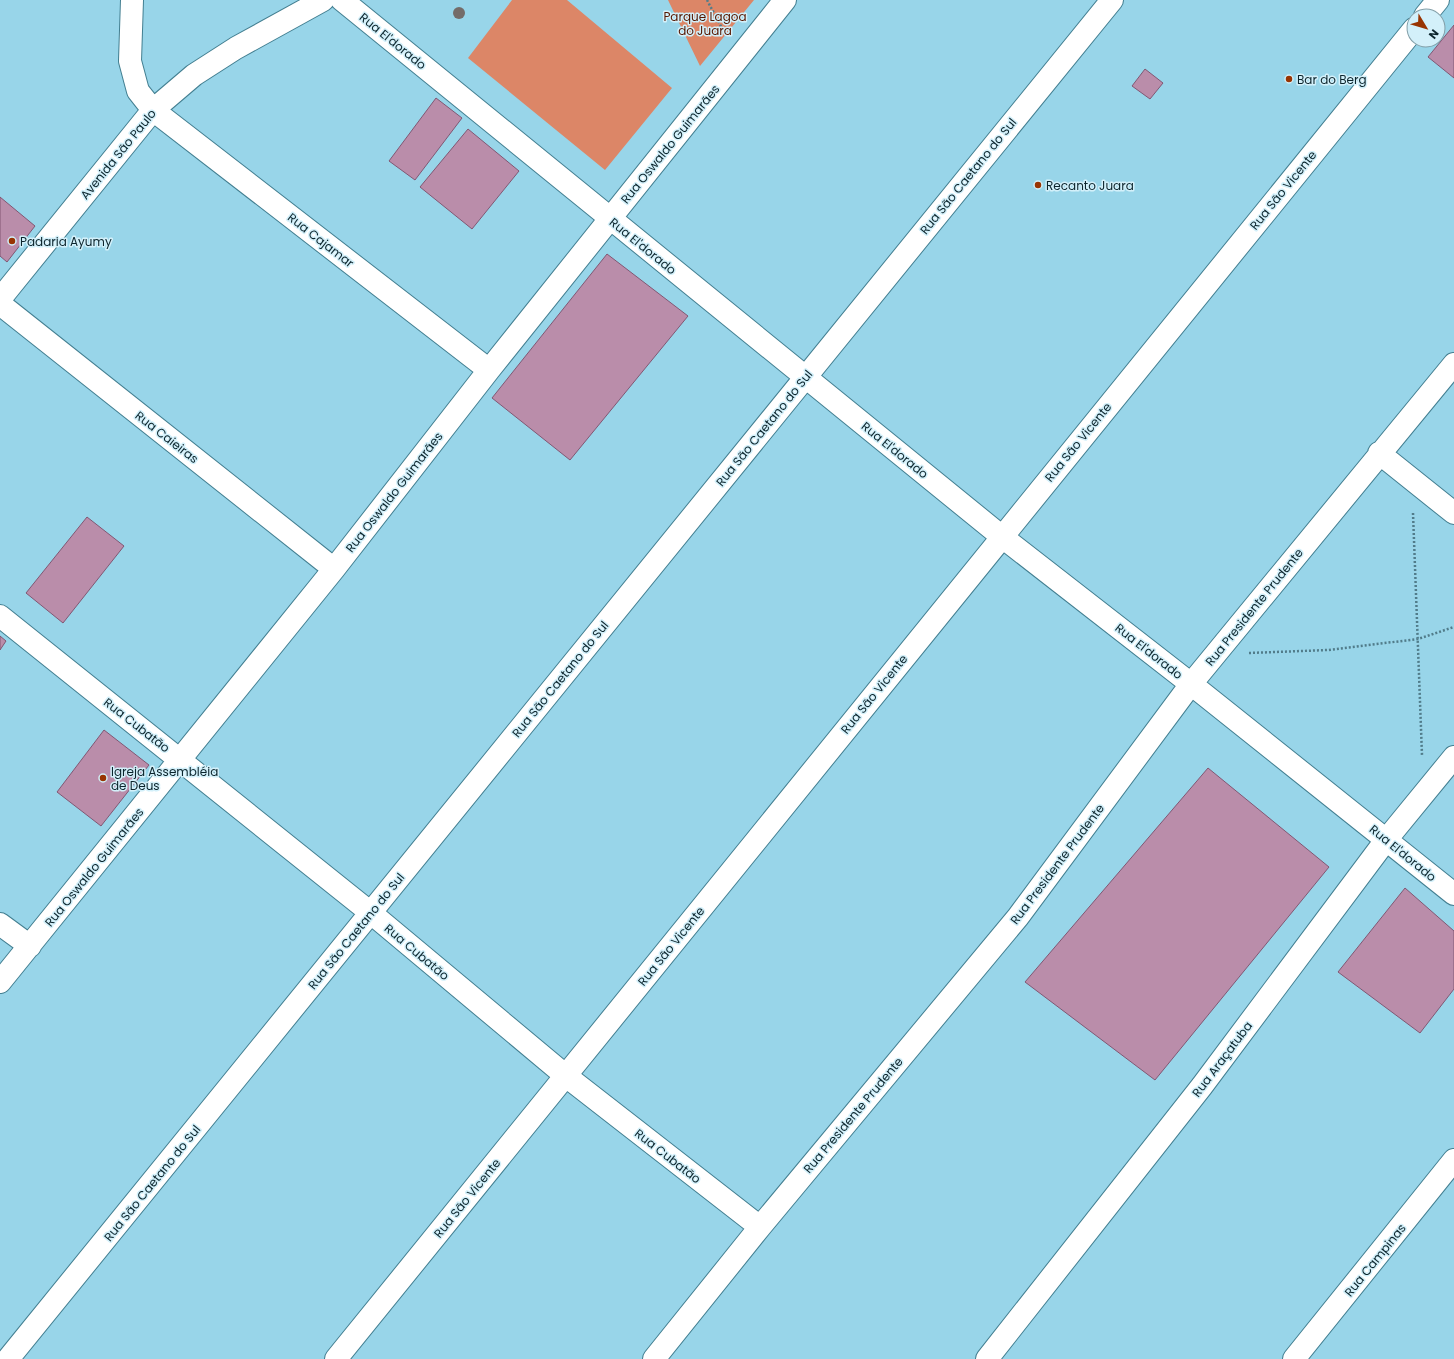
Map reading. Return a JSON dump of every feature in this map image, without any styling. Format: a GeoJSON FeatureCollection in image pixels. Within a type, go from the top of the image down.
{"type":"FeatureCollection","features":[{"type":"Feature","properties":{"kind":"street","name":"Rua Cajamar"},"geometry":{"type":"LineString","coordinates":[[132,0],[130,61],[138,91],[153,110],[489,370]]}},
{"type":"Feature","properties":{"kind":"street","name":"Avenida São Paulo"},"geometry":{"type":"LineString","coordinates":[[0,299],[153,110],[194,75],[236,48],[323,0]]}},
{"type":"Feature","properties":{"kind":"street","name":"Rua El'dorado"},"geometry":{"type":"LineString","coordinates":[[342,0],[1001,536],[1191,684],[1454,894]]}},
{"type":"Feature","properties":{"kind":"street","name":"Rua Oswaldo Guimarães"},"geometry":{"type":"LineString","coordinates":[[0,982],[334,569],[489,370],[785,0]]}},
{"type":"Feature","properties":{"kind":"street","name":"Rua São Caetano do Sul"},"geometry":{"type":"LineString","coordinates":[[8,1359],[1112,0]]}},
{"type":"Feature","properties":{"kind":"street"},"geometry":{"type":"LineString","coordinates":[[1431,8],[1438,0]]}},
{"type":"Feature","properties":{"kind":"street","name":"Rua São Vicente"},"geometry":{"type":"LineString","coordinates":[[336,1359],[1001,536],[1406,39]]}},
{"type":"Feature","properties":{"kind":"street","name":"Rua Caieiras"},"geometry":{"type":"LineString","coordinates":[[0,304],[334,569]]}},
{"type":"Feature","properties":{"kind":"street","name":"Rua Presidente Prudente"},"geometry":{"type":"LineString","coordinates":[[654,1359],[760,1227],[1018,917],[1191,684],[1379,453],[1454,364]]}},
{"type":"Feature","properties":{"kind":"street"},"geometry":{"type":"LineString","coordinates":[[1379,453],[1454,513]]}},
{"type":"Feature","properties":{"kind":"street","name":"Rua Cubatão"},"geometry":{"type":"LineString","coordinates":[[0,616],[371,913],[566,1076],[760,1227]]}},
{"type":"Feature","properties":{"kind":"street","name":"Rua Araçatuba"},"geometry":{"type":"LineString","coordinates":[[987,1359],[1202,1086],[1386,840],[1454,757]]}},
{"type":"Feature","properties":{"kind":"street"},"geometry":{"type":"LineString","coordinates":[[0,924],[30,946]]}},
{"type":"Feature","properties":{"kind":"street","name":"Rua Campinas"},"geometry":{"type":"LineString","coordinates":[[1294,1359],[1454,1160]]}},
{"type":"Feature","properties":{"kind":"path"},"geometry":{"type":"LineString","coordinates":[[708,0],[738,60]]}},
{"type":"Feature","properties":{"kind":"path"},"geometry":{"type":"LineString","coordinates":[[1412,480],[1422,756]]}},
{"type":"Feature","properties":{"kind":"path"},"geometry":{"type":"LineString","coordinates":[[1214,655],[1328,650],[1418,639],[1454,626]]}},
{"type":"Feature","properties":{"kind":"green space"},"geometry":{"type":"Polygon","coordinates":[[[512,0],[567,0],[672,88],[605,170],[468,58],[512,0]]]}},
{"type":"Feature","properties":{"kind":"green space","name":"Parque Lagoa do Juara"},"geometry":{"type":"Polygon","coordinates":[[[668,0],[754,0],[700,66],[668,0]]]}},
{"type":"Feature","properties":{"kind":"building"},"geometry":{"type":"Polygon","coordinates":[[[1454,25],[1454,78],[1428,57],[1435,48],[1446,48],[1446,35],[1454,25]]]}},
{"type":"Feature","properties":{"kind":"building"},"geometry":{"type":"Polygon","coordinates":[[[1145,69],[1163,83],[1150,99],[1132,86],[1145,69]]]}},
{"type":"Feature","properties":{"kind":"building"},"geometry":{"type":"Polygon","coordinates":[[[436,98],[462,118],[415,180],[389,161],[436,98]]]}},
{"type":"Feature","properties":{"kind":"building"},"geometry":{"type":"Polygon","coordinates":[[[468,129],[519,171],[472,229],[420,187],[468,129]]]}},
{"type":"Feature","properties":{"kind":"building","name":"Padaria Ayumy"},"geometry":{"type":"Polygon","coordinates":[[[0,197],[35,226],[7,262],[0,256],[0,197]]]}},
{"type":"Feature","properties":{"kind":"building"},"geometry":{"type":"Polygon","coordinates":[[[607,254],[688,316],[570,460],[492,398],[607,254]]]}},
{"type":"Feature","properties":{"kind":"building"},"geometry":{"type":"Polygon","coordinates":[[[87,517],[124,546],[63,623],[26,593],[87,517]]]}},
{"type":"Feature","properties":{"kind":"building"},"geometry":{"type":"Polygon","coordinates":[[[0,636],[6,641],[0,650],[0,636]]]}},
{"type":"Feature","properties":{"kind":"building","name":"Igreja Assembléia de Deus"},"geometry":{"type":"Polygon","coordinates":[[[104,730],[149,765],[101,826],[57,792],[104,730]]]}},
{"type":"Feature","properties":{"kind":"building"},"geometry":{"type":"Polygon","coordinates":[[[1208,768],[1329,867],[1155,1080],[1025,982],[1208,768]]]}},
{"type":"Feature","properties":{"kind":"building"},"geometry":{"type":"Polygon","coordinates":[[[1405,888],[1454,931],[1454,989],[1420,1033],[1338,972],[1405,888]]]}},
{"type":"Feature","properties":{"kind":"place","name":"Bar do Berg"},"geometry":{"type":"Point","coordinates":[1289,79]}},
{"type":"Feature","properties":{"kind":"place","name":"Recanto Juara"},"geometry":{"type":"Point","coordinates":[1038,185]}},
{"type":"Feature","properties":{"kind":"place","name":"Padaria Ayumy"},"geometry":{"type":"Point","coordinates":[12,241]}},
{"type":"Feature","properties":{"kind":"place","name":"Igreja Assembléia de Deus"},"geometry":{"type":"Point","coordinates":[103,778]}}]}
